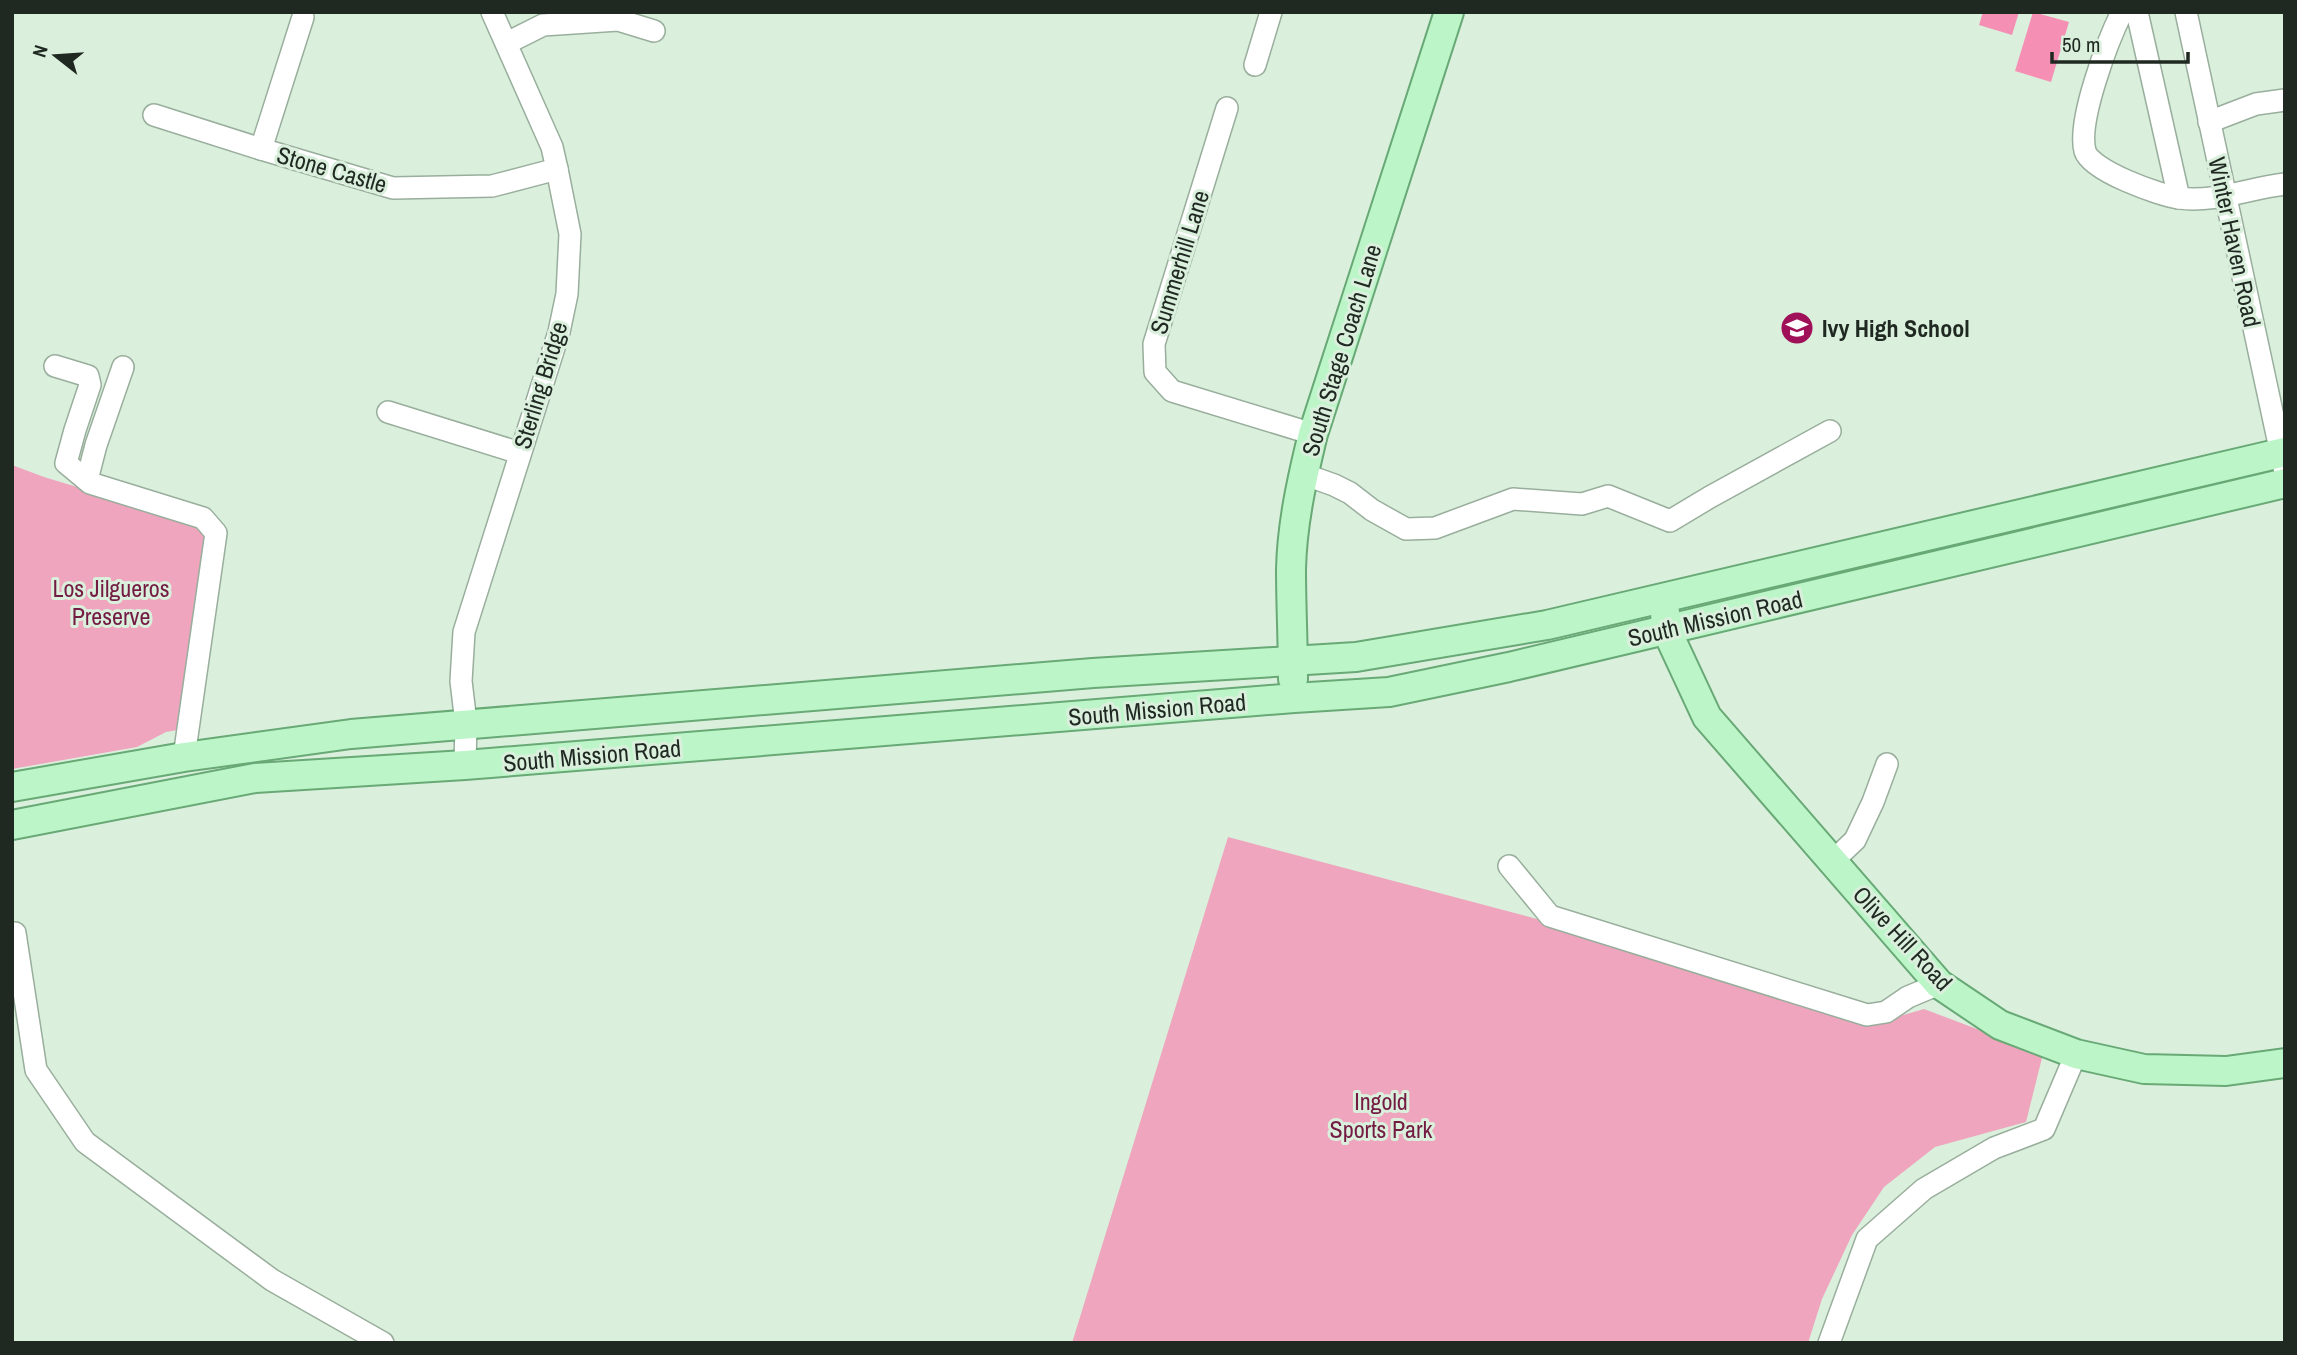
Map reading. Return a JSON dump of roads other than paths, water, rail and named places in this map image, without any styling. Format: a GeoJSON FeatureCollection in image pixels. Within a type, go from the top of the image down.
{"type":"FeatureCollection","features":[{"type":"Feature","properties":{"kind":"main road","name":"South Stage Coach Lane"},"geometry":{"type":"LineString","coordinates":[[1294,698],[1291,567],[1299,491],[1312,435],[1449,12]]}},
{"type":"Feature","properties":{"kind":"main road","name":"South Mission Road"},"geometry":{"type":"LineString","coordinates":[[12,787],[184,757],[351,734],[1079,674],[1356,657],[1535,627],[2105,496],[2283,459]]}},
{"type":"Feature","properties":{"kind":"main road","name":"South Mission Road"},"geometry":{"type":"LineString","coordinates":[[12,825],[255,778],[465,765],[1389,692],[1509,667],[2285,483]]}},
{"type":"Feature","properties":{"kind":"main road","name":"Olive Hill Road"},"geometry":{"type":"LineString","coordinates":[[1664,598],[1666,629],[1707,717],[1939,984],[2000,1025],[2076,1054],[2144,1069],[2226,1071],[2285,1063]]}},
{"type":"Feature","properties":{"kind":"street","name":"Sterling Bridge"},"geometry":{"type":"LineString","coordinates":[[465,765],[466,723],[461,681],[464,632],[559,332],[567,293],[570,234],[552,147],[492,12]]}},
{"type":"Feature","properties":{"kind":"street"},"geometry":{"type":"LineString","coordinates":[[1255,65],[1271,12]]}},
{"type":"Feature","properties":{"kind":"street"},"geometry":{"type":"LineString","coordinates":[[2122,12],[2101,63],[2088,106],[2085,151],[2091,161],[2125,180],[2179,198],[2225,197],[2285,184]]}},
{"type":"Feature","properties":{"kind":"street"},"geometry":{"type":"LineString","coordinates":[[2137,12],[2179,198]]}},
{"type":"Feature","properties":{"kind":"street","name":"Winter Haven Road"},"geometry":{"type":"LineString","coordinates":[[2186,12],[2283,459]]}},
{"type":"Feature","properties":{"kind":"street"},"geometry":{"type":"LineString","coordinates":[[261,149],[303,17]]}},
{"type":"Feature","properties":{"kind":"street"},"geometry":{"type":"LineString","coordinates":[[507,43],[543,26],[618,20],[654,31]]}},
{"type":"Feature","properties":{"kind":"street"},"geometry":{"type":"LineString","coordinates":[[2209,122],[2256,104],[2285,100]]}},
{"type":"Feature","properties":{"kind":"street","name":"Summerhill Lane"},"geometry":{"type":"LineString","coordinates":[[1227,108],[1154,344],[1154,372],[1172,391],[1312,435]]}},
{"type":"Feature","properties":{"kind":"street","name":"Stone Castle"},"geometry":{"type":"LineString","coordinates":[[154,115],[393,188],[492,186],[557,169]]}},
{"type":"Feature","properties":{"kind":"street"},"geometry":{"type":"LineString","coordinates":[[55,366],[88,376],[90,385],[66,463],[90,483],[203,518],[215,534],[184,757]]}},
{"type":"Feature","properties":{"kind":"street"},"geometry":{"type":"LineString","coordinates":[[87,480],[96,445],[124,367]]}},
{"type":"Feature","properties":{"kind":"street"},"geometry":{"type":"LineString","coordinates":[[388,412],[520,453]]}},
{"type":"Feature","properties":{"kind":"street"},"geometry":{"type":"LineString","coordinates":[[1303,474],[1350,493],[1372,510],[1406,529],[1435,528],[1513,499],[1582,503],[1608,496],[1670,521],[1830,431]]}},
{"type":"Feature","properties":{"kind":"street"},"geometry":{"type":"LineString","coordinates":[[1833,861],[1855,840],[1887,764]]}},
{"type":"Feature","properties":{"kind":"street"},"geometry":{"type":"LineString","coordinates":[[1509,866],[1550,916],[1867,1015],[1886,1012],[1908,996],[1939,984]]}},
{"type":"Feature","properties":{"kind":"street"},"geometry":{"type":"LineString","coordinates":[[13,930],[36,1070],[85,1142],[272,1280],[383,1343]]}},
{"type":"Feature","properties":{"kind":"street"},"geometry":{"type":"LineString","coordinates":[[1829,1343],[1867,1239],[1924,1189],[1994,1148],[2044,1129],[2076,1054]]}},
{"type":"Feature","properties":{"kind":"place","name":"Ivy High School"},"geometry":{"type":"Point","coordinates":[1797,328]}},
{"type":"Feature","properties":{"kind":"park label","name":"Los Jilgueros Preserve"},"geometry":{"type":"Point","coordinates":[111,602]}},
{"type":"Feature","properties":{"kind":"park label","name":"Ingold Sports Park"},"geometry":{"type":"Point","coordinates":[1381,1115]}}]}
